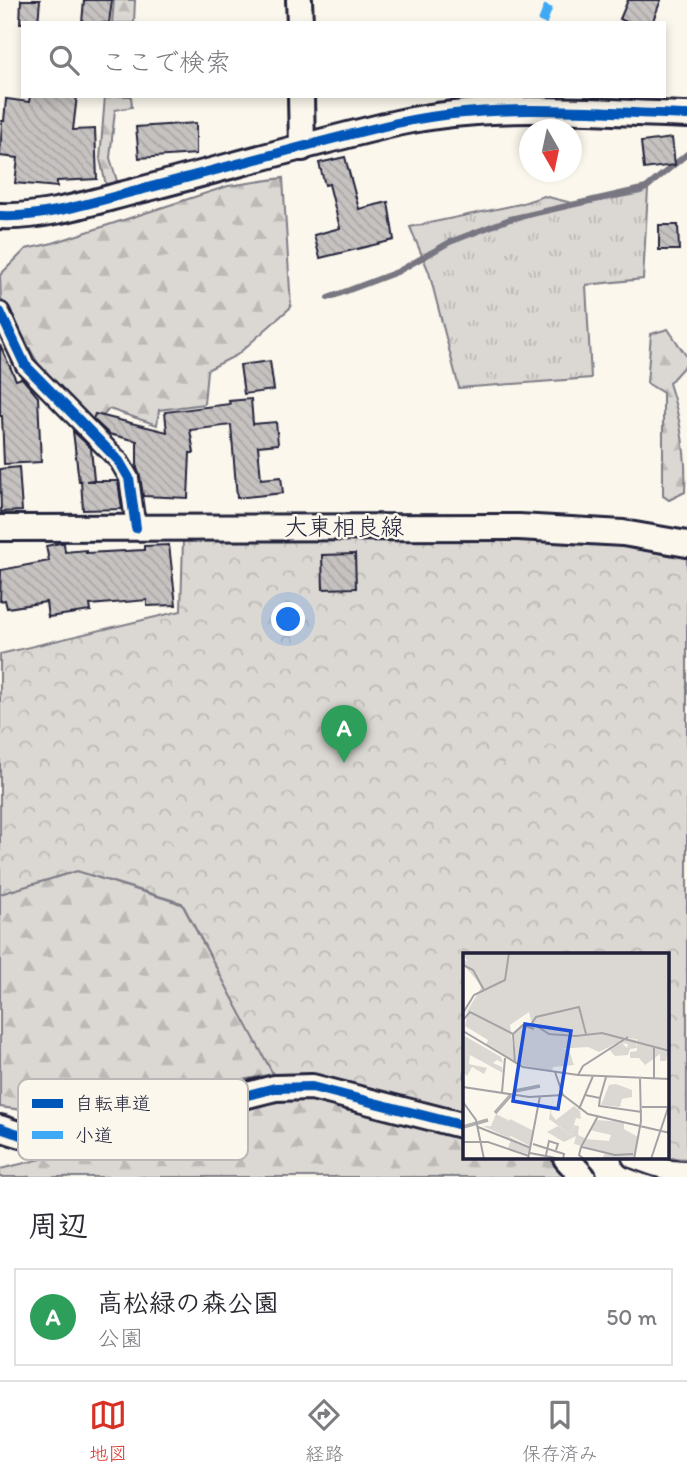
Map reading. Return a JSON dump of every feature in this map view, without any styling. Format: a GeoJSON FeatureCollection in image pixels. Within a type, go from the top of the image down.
{"type":"FeatureCollection","features":[{"type":"Feature","properties":{"kind":"street"},"geometry":{"type":"LineString","coordinates":[[299,0],[300,21]]}},
{"type":"Feature","properties":{"kind":"street"},"geometry":{"type":"LineString","coordinates":[[301,98],[302,148]]}},
{"type":"Feature","properties":{"kind":"street"},"geometry":{"type":"LineString","coordinates":[[0,216],[24,217],[78,205],[396,124],[456,112],[524,110],[687,115]]}},
{"type":"Feature","properties":{"kind":"street"},"geometry":{"type":"LineString","coordinates":[[0,312],[24,365],[119,461],[129,478],[136,528]]}},
{"type":"Feature","properties":{"kind":"street","name":"大東相良線"},"geometry":{"type":"LineString","coordinates":[[0,528],[519,527],[623,533],[687,544]]}},
{"type":"Feature","properties":{"kind":"street"},"geometry":{"type":"LineString","coordinates":[[248,1095],[275,1088],[313,1087],[463,1125]]}},
{"type":"Feature","properties":{"kind":"street"},"geometry":{"type":"LineString","coordinates":[[0,1128],[18,1135]]}},
{"type":"Feature","properties":{"kind":"street"},"geometry":{"type":"LineString","coordinates":[[568,1160],[583,1177]]}},
{"type":"Feature","properties":{"kind":"street"},"geometry":{"type":"LineString","coordinates":[[637,1160],[676,1172],[687,1171]]}},
{"type":"Feature","properties":{"kind":"green space"},"geometry":{"type":"Polygon","coordinates":[[[114,0],[135,0],[134,21],[112,21],[114,0]]]}},
{"type":"Feature","properties":{"kind":"green space"},"geometry":{"type":"Polygon","coordinates":[[[105,98],[131,98],[132,107],[115,110],[110,158],[117,181],[106,185],[100,159],[105,98]]]}},
{"type":"Feature","properties":{"kind":"green space"},"geometry":{"type":"Polygon","coordinates":[[[283,178],[291,307],[237,355],[207,370],[204,404],[159,410],[157,425],[109,409],[92,428],[39,365],[1,299],[0,275],[26,249],[53,243],[228,186],[283,178]]]}},
{"type":"Feature","properties":{"kind":"green space"},"geometry":{"type":"Polygon","coordinates":[[[648,189],[643,279],[586,285],[591,378],[459,388],[429,272],[410,227],[520,204],[544,196],[580,205],[641,193],[648,189]]]}},
{"type":"Feature","properties":{"kind":"green space"},"geometry":{"type":"Polygon","coordinates":[[[668,329],[687,357],[687,363],[669,383],[682,437],[685,492],[669,500],[663,496],[663,393],[647,383],[651,334],[668,329]]]}},
{"type":"Feature","properties":{"kind":"green space"},"geometry":{"type":"Polygon","coordinates":[[[509,535],[612,542],[687,558],[687,1159],[670,1158],[670,953],[463,953],[463,1112],[273,1074],[182,903],[77,871],[0,894],[0,654],[181,611],[183,540],[344,541],[509,535]]]}},
{"type":"Feature","properties":{"kind":"green space"},"geometry":{"type":"Polygon","coordinates":[[[77,871],[182,904],[269,1065],[196,906],[649,953],[463,953],[463,956],[271,1069],[273,1074],[247,1079],[18,1079],[18,1109],[0,1107],[0,894],[77,871]]]}},
{"type":"Feature","properties":{"kind":"green space"},"geometry":{"type":"Polygon","coordinates":[[[398,1077],[463,1093],[463,1160],[582,1160],[595,1177],[0,1177],[0,1169],[37,1160],[248,1160],[248,1109],[398,1077]]]}},
{"type":"Feature","properties":{"kind":"building"},"geometry":{"type":"Polygon","coordinates":[[[21,0],[40,0],[38,21],[20,23],[21,0]]]}},
{"type":"Feature","properties":{"kind":"building"},"geometry":{"type":"Polygon","coordinates":[[[84,0],[112,0],[109,21],[82,21],[84,0]]]}},
{"type":"Feature","properties":{"kind":"building"},"geometry":{"type":"Polygon","coordinates":[[[628,0],[661,0],[653,21],[620,19],[628,0]]]}},
{"type":"Feature","properties":{"kind":"building"},"geometry":{"type":"Polygon","coordinates":[[[30,98],[77,98],[73,130],[95,129],[97,179],[57,181],[57,187],[15,183],[18,158],[0,156],[2,121],[6,99],[29,102],[30,98]]]}},
{"type":"Feature","properties":{"kind":"building"},"geometry":{"type":"Polygon","coordinates":[[[196,123],[196,154],[139,158],[136,127],[196,123]]]}},
{"type":"Feature","properties":{"kind":"building"},"geometry":{"type":"Polygon","coordinates":[[[672,138],[675,165],[644,169],[641,142],[672,138]]]}},
{"type":"Feature","properties":{"kind":"building"},"geometry":{"type":"Polygon","coordinates":[[[345,157],[359,209],[388,202],[394,240],[320,258],[314,235],[340,228],[329,184],[325,185],[319,163],[345,157]]]}},
{"type":"Feature","properties":{"kind":"building"},"geometry":{"type":"Polygon","coordinates":[[[659,225],[678,225],[679,250],[659,250],[659,225]]]}},
{"type":"Feature","properties":{"kind":"building"},"geometry":{"type":"Polygon","coordinates":[[[0,345],[16,380],[22,378],[38,397],[41,462],[4,464],[0,416],[0,345]]]}},
{"type":"Feature","properties":{"kind":"building"},"geometry":{"type":"Polygon","coordinates":[[[270,361],[274,390],[244,394],[240,365],[270,361]]]}},
{"type":"Feature","properties":{"kind":"building"},"geometry":{"type":"Polygon","coordinates":[[[251,399],[253,424],[276,422],[278,444],[258,446],[261,479],[281,477],[283,493],[237,498],[231,425],[190,430],[194,453],[190,453],[188,498],[143,496],[137,468],[137,441],[109,434],[93,419],[95,414],[167,432],[165,412],[251,399]]]}},
{"type":"Feature","properties":{"kind":"building"},"geometry":{"type":"Polygon","coordinates":[[[73,431],[91,448],[94,480],[86,481],[118,481],[122,509],[83,510],[73,431]]]}},
{"type":"Feature","properties":{"kind":"building"},"geometry":{"type":"Polygon","coordinates":[[[19,467],[22,511],[1,512],[0,469],[19,467]]]}},
{"type":"Feature","properties":{"kind":"building"},"geometry":{"type":"Polygon","coordinates":[[[64,543],[65,552],[86,550],[86,553],[144,550],[144,546],[169,545],[176,605],[147,606],[147,600],[90,605],[91,611],[48,617],[46,602],[7,608],[5,600],[0,601],[1,570],[49,561],[46,546],[64,543]]]}},
{"type":"Feature","properties":{"kind":"building"},"geometry":{"type":"Polygon","coordinates":[[[355,554],[356,588],[323,589],[322,555],[355,554]]]}},
{"type":"Feature","properties":{"kind":"waterway"},"geometry":{"type":"LineString","coordinates":[[328,298],[397,272],[450,242],[510,219],[646,188],[687,154]]}},
{"type":"Feature","properties":{"kind":"marked path"},"geometry":{"type":"LineString","coordinates":[[543,21],[551,0]]}},
{"type":"Feature","properties":{"kind":"cycle path"},"geometry":{"type":"LineString","coordinates":[[0,216],[71,208],[333,139],[433,117],[505,110],[687,115]]}},
{"type":"Feature","properties":{"kind":"cycle path"},"geometry":{"type":"LineString","coordinates":[[0,312],[25,365],[119,461],[129,478],[136,528]]}},
{"type":"Feature","properties":{"kind":"cycle path"},"geometry":{"type":"LineString","coordinates":[[248,1095],[275,1088],[312,1087],[463,1125]]}},
{"type":"Feature","properties":{"kind":"cycle path"},"geometry":{"type":"LineString","coordinates":[[0,1128],[18,1134]]}},
{"type":"Feature","properties":{"kind":"place","name":"高松緑の森公園"},"geometry":{"type":"Point","coordinates":[344,763]}}]}
